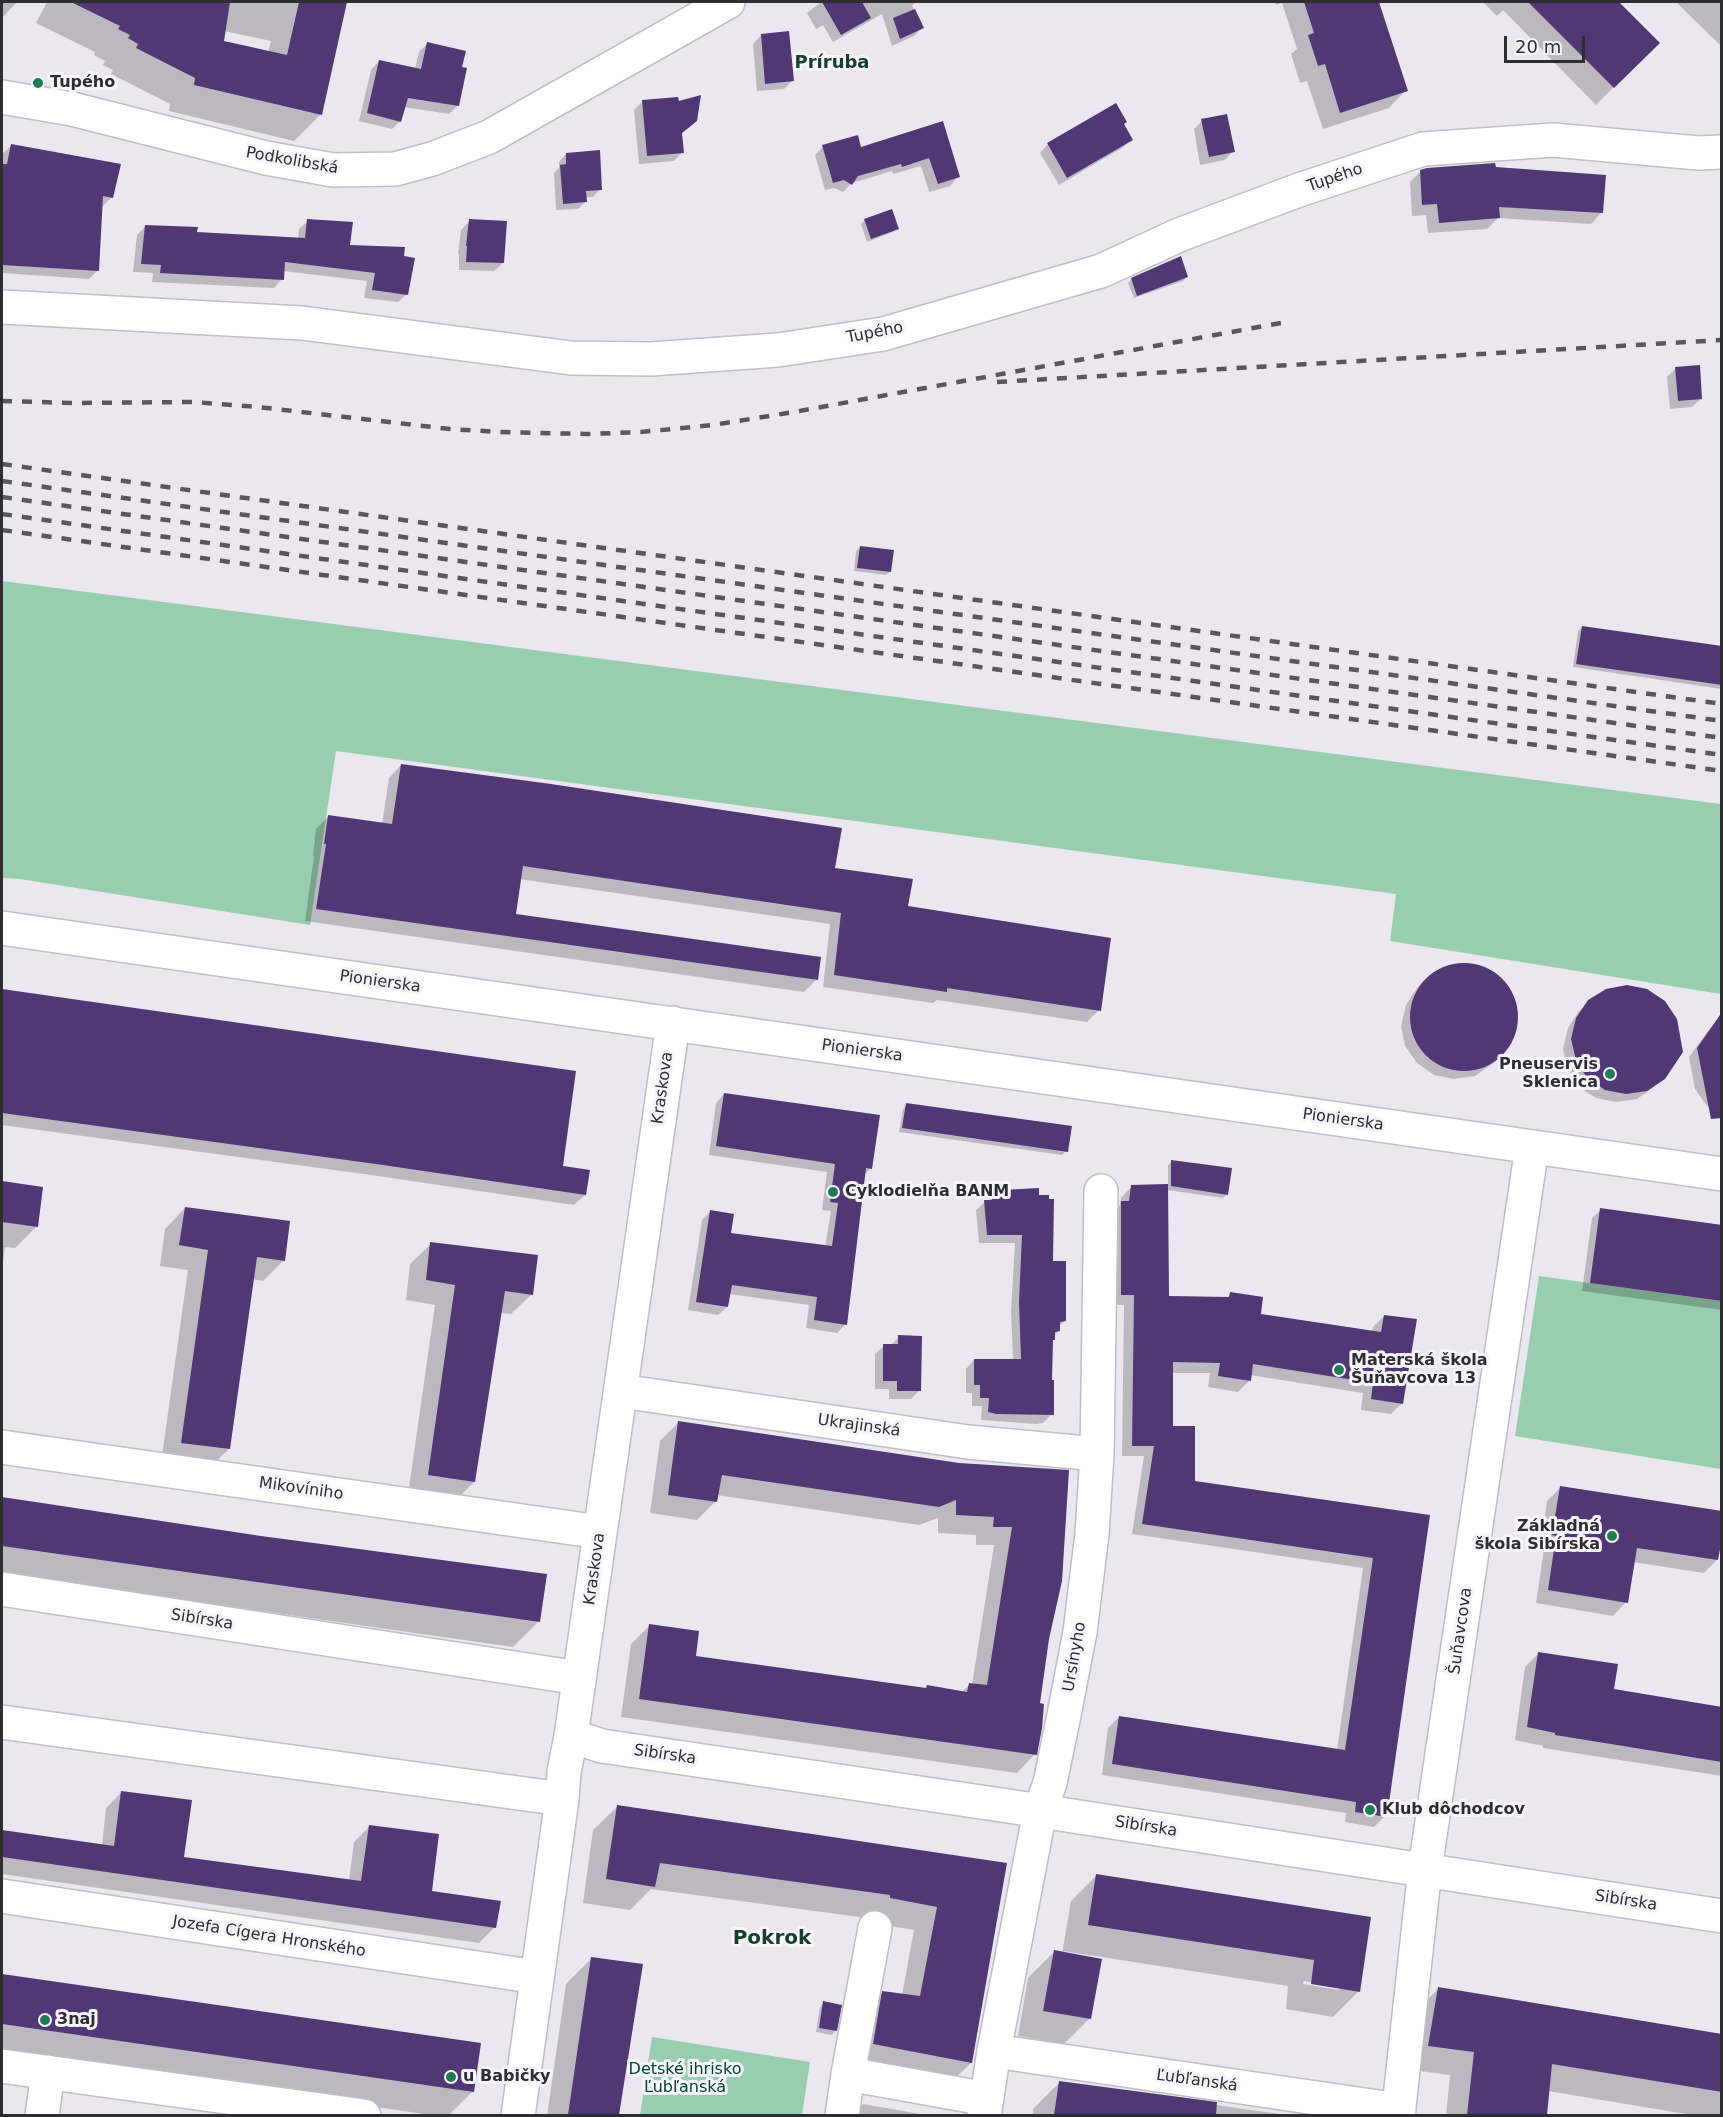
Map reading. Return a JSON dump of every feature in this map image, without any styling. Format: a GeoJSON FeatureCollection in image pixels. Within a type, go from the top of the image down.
{"type":"FeatureCollection","features":[{"type":"Feature","properties":{"kind":"street","name":"Podkolibská"},"geometry":{"type":"LineString","coordinates":[[2,97],[72,109],[266,158],[333,170],[394,169],[432,159],[489,137],[728,2]]}},
{"type":"Feature","properties":{"kind":"street","name":"Tupého"},"geometry":{"type":"LineString","coordinates":[[2,307],[302,323],[571,358],[651,359],[778,350],[883,334],[1101,271],[1179,235],[1299,190],[1423,149],[1553,140],[1698,153],[1722,152]]}},
{"type":"Feature","properties":{"kind":"street","name":"Pionierska"},"geometry":{"type":"LineString","coordinates":[[2,928],[1722,1174]]}},
{"type":"Feature","properties":{"kind":"street","name":"Kraskova"},"geometry":{"type":"LineString","coordinates":[[518,2115],[564,1772],[673,1023]]}},
{"type":"Feature","properties":{"kind":"street","name":"Šuňavcova"},"geometry":{"type":"LineString","coordinates":[[1399,2113],[1425,1869],[1532,1147]]}},
{"type":"Feature","properties":{"kind":"street","name":"Ursínyho"},"geometry":{"type":"LineString","coordinates":[[986,2107],[994,2052],[1041,1811],[1060,1738],[1080,1632],[1092,1534],[1097,1454],[1101,1191]]}},
{"type":"Feature","properties":{"kind":"street","name":"Ukrajinská"},"geometry":{"type":"LineString","coordinates":[[621,1391],[968,1442],[1097,1454]]}},
{"type":"Feature","properties":{"kind":"street","name":"Mikovíniho"},"geometry":{"type":"LineString","coordinates":[[2,1447],[600,1532]]}},
{"type":"Feature","properties":{"kind":"street","name":"Sibírska"},"geometry":{"type":"LineString","coordinates":[[2,1589],[579,1678]]}},
{"type":"Feature","properties":{"kind":"street"},"geometry":{"type":"LineString","coordinates":[[2,1722],[562,1799]]}},
{"type":"Feature","properties":{"kind":"street","name":"Sibírska"},"geometry":{"type":"LineString","coordinates":[[571,1736],[602,1746],[1425,1869],[1722,1916]]}},
{"type":"Feature","properties":{"kind":"street","name":"Jozefa Cígera Hronského"},"geometry":{"type":"LineString","coordinates":[[2,1896],[537,1977]]}},
{"type":"Feature","properties":{"kind":"street"},"geometry":{"type":"LineString","coordinates":[[842,2115],[875,1928]]}},
{"type":"Feature","properties":{"kind":"street","name":"Ľubľanská"},"geometry":{"type":"LineString","coordinates":[[994,2052],[1399,2113]]}},
{"type":"Feature","properties":{"kind":"street"},"geometry":{"type":"LineString","coordinates":[[2,2066],[299,2111],[364,2115]]}},
{"type":"Feature","properties":{"kind":"street"},"geometry":{"type":"LineString","coordinates":[[42,2115],[48,2072]]}},
{"type":"Feature","properties":{"kind":"street"},"geometry":{"type":"LineString","coordinates":[[848,2073],[986,2107]]}},
{"type":"Feature","properties":{"kind":"green space"},"geometry":{"type":"Polygon","coordinates":[[[2,581],[1721,804],[1721,994],[1390,941],[1396,894],[336,751],[310,925],[2,878],[2,581]]]}},
{"type":"Feature","properties":{"kind":"green space"},"geometry":{"type":"Polygon","coordinates":[[[1539,1276],[1721,1301],[1721,1469],[1515,1436],[1539,1276]]]}},
{"type":"Feature","properties":{"kind":"green space","name":"Detské ihrisko Ľubľanská"},"geometry":{"type":"Polygon","coordinates":[[[652,2037],[810,2062],[802,2115],[640,2115],[652,2037]]]}},
{"type":"Feature","properties":{"kind":"building"},"geometry":{"type":"Polygon","coordinates":[[[71,2],[230,2],[224,41],[287,55],[299,2],[347,2],[322,115],[194,85],[195,78],[136,48],[138,44],[128,38],[130,35],[118,29],[120,26],[71,2]]]}},
{"type":"Feature","properties":{"kind":"building"},"geometry":{"type":"Polygon","coordinates":[[[822,2],[862,2],[871,18],[841,35],[822,2]]]}},
{"type":"Feature","properties":{"kind":"building"},"geometry":{"type":"Polygon","coordinates":[[[1304,2],[1379,2],[1408,91],[1340,113],[1325,64],[1318,66],[1308,35],[1314,33],[1304,2]]]}},
{"type":"Feature","properties":{"kind":"building"},"geometry":{"type":"Polygon","coordinates":[[[1528,2],[1619,2],[1660,43],[1614,88],[1528,2]]]}},
{"type":"Feature","properties":{"kind":"building"},"geometry":{"type":"Polygon","coordinates":[[[915,9],[924,28],[900,39],[893,18],[915,9]]]}},
{"type":"Feature","properties":{"kind":"building"},"geometry":{"type":"Polygon","coordinates":[[[789,31],[794,81],[765,84],[761,34],[789,31]]]}},
{"type":"Feature","properties":{"kind":"building"},"geometry":{"type":"Polygon","coordinates":[[[427,42],[466,51],[462,67],[467,68],[459,106],[408,98],[401,122],[367,113],[379,60],[421,69],[427,42]]]}},
{"type":"Feature","properties":{"kind":"building"},"geometry":{"type":"Polygon","coordinates":[[[701,95],[697,121],[682,133],[684,153],[647,156],[642,100],[678,97],[679,101],[701,95]]]}},
{"type":"Feature","properties":{"kind":"building"},"geometry":{"type":"Polygon","coordinates":[[[1116,103],[1127,122],[1124,124],[1133,140],[1067,178],[1047,143],[1116,103]]]}},
{"type":"Feature","properties":{"kind":"building"},"geometry":{"type":"Polygon","coordinates":[[[1227,114],[1235,152],[1209,157],[1201,119],[1227,114]]]}},
{"type":"Feature","properties":{"kind":"building"},"geometry":{"type":"Polygon","coordinates":[[[943,121],[960,177],[938,184],[929,158],[902,167],[901,164],[858,176],[852,185],[844,180],[833,183],[822,145],[858,135],[861,147],[943,121]]]}},
{"type":"Feature","properties":{"kind":"building"},"geometry":{"type":"Polygon","coordinates":[[[11,144],[121,164],[113,198],[103,196],[99,271],[2,265],[2,164],[7,164],[11,144]]]}},
{"type":"Feature","properties":{"kind":"building"},"geometry":{"type":"Polygon","coordinates":[[[600,150],[602,190],[586,191],[587,202],[563,204],[560,165],[566,164],[566,153],[600,150]]]}},
{"type":"Feature","properties":{"kind":"building"},"geometry":{"type":"Polygon","coordinates":[[[1495,163],[1496,167],[1606,175],[1603,213],[1499,207],[1500,218],[1439,223],[1437,204],[1422,205],[1420,170],[1495,163]]]}},
{"type":"Feature","properties":{"kind":"building"},"geometry":{"type":"Polygon","coordinates":[[[892,209],[899,229],[871,239],[864,219],[892,209]]]}},
{"type":"Feature","properties":{"kind":"building"},"geometry":{"type":"Polygon","coordinates":[[[307,219],[353,222],[350,245],[405,247],[404,256],[415,258],[408,295],[372,290],[375,273],[285,262],[284,280],[160,273],[161,265],[141,264],[145,225],[198,227],[197,232],[305,238],[307,219]]]}},
{"type":"Feature","properties":{"kind":"building"},"geometry":{"type":"Polygon","coordinates":[[[469,219],[507,221],[504,263],[466,262],[469,219]]]}},
{"type":"Feature","properties":{"kind":"building"},"geometry":{"type":"Polygon","coordinates":[[[1181,256],[1188,277],[1137,296],[1131,278],[1181,256]]]}},
{"type":"Feature","properties":{"kind":"building"},"geometry":{"type":"Polygon","coordinates":[[[1700,365],[1702,399],[1678,401],[1675,367],[1700,365]]]}},
{"type":"Feature","properties":{"kind":"building"},"geometry":{"type":"Polygon","coordinates":[[[860,546],[894,550],[891,572],[857,568],[860,546]]]}},
{"type":"Feature","properties":{"kind":"building"},"geometry":{"type":"Polygon","coordinates":[[[1582,626],[1722,646],[1722,685],[1576,664],[1582,626]]]}},
{"type":"Feature","properties":{"kind":"building"},"geometry":{"type":"Polygon","coordinates":[[[401,764],[842,828],[835,868],[913,879],[908,906],[1111,938],[1101,1011],[947,988],[947,992],[834,975],[841,913],[523,866],[516,914],[821,957],[818,980],[316,909],[328,815],[392,824],[401,764]]]}},
{"type":"Feature","properties":{"kind":"building"},"geometry":{"type":"Polygon","coordinates":[[[1464,963],[1485,967],[1502,979],[1514,996],[1518,1017],[1514,1038],[1502,1055],[1485,1067],[1464,1071],[1443,1067],[1426,1055],[1414,1038],[1410,1017],[1414,996],[1426,979],[1443,967],[1464,963]]]}},
{"type":"Feature","properties":{"kind":"building"},"geometry":{"type":"Polygon","coordinates":[[[1627,985],[1647,989],[1665,1001],[1677,1019],[1683,1052],[1665,1079],[1647,1091],[1626,1094],[1605,1090],[1587,1078],[1576,1060],[1571,1039],[1576,1018],[1588,1000],[1606,989],[1627,985]]]}},
{"type":"Feature","properties":{"kind":"building"},"geometry":{"type":"Polygon","coordinates":[[[2,989],[576,1071],[563,1166],[590,1170],[586,1195],[2,1113],[2,989]]]}},
{"type":"Feature","properties":{"kind":"building"},"geometry":{"type":"Polygon","coordinates":[[[1722,1012],[1722,1118],[1711,1119],[1697,1048],[1722,1012]]]}},
{"type":"Feature","properties":{"kind":"building"},"geometry":{"type":"Polygon","coordinates":[[[724,1093],[880,1115],[872,1169],[866,1168],[847,1325],[814,1320],[817,1297],[732,1285],[728,1307],[696,1302],[710,1210],[734,1214],[731,1233],[832,1246],[838,1203],[830,1202],[835,1164],[716,1146],[724,1093]]]}},
{"type":"Feature","properties":{"kind":"building"},"geometry":{"type":"Polygon","coordinates":[[[906,1103],[1072,1126],[1068,1152],[902,1128],[906,1103]]]}},
{"type":"Feature","properties":{"kind":"building"},"geometry":{"type":"Polygon","coordinates":[[[1171,1160],[1232,1168],[1228,1195],[1171,1186],[1171,1160]]]}},
{"type":"Feature","properties":{"kind":"building"},"geometry":{"type":"Polygon","coordinates":[[[2,1181],[43,1187],[38,1227],[2,1222],[2,1181]]]}},
{"type":"Feature","properties":{"kind":"building"},"geometry":{"type":"Polygon","coordinates":[[[1168,1184],[1169,1296],[1229,1297],[1230,1292],[1263,1297],[1261,1314],[1381,1332],[1384,1315],[1417,1319],[1403,1404],[1371,1399],[1373,1383],[1253,1364],[1251,1381],[1218,1376],[1220,1363],[1173,1362],[1173,1426],[1195,1426],[1195,1481],[1430,1515],[1387,1817],[1355,1812],[1356,1802],[1112,1764],[1119,1716],[1345,1750],[1373,1558],[1142,1524],[1154,1446],[1132,1446],[1134,1295],[1121,1295],[1121,1201],[1129,1201],[1131,1185],[1168,1184]]]}},
{"type":"Feature","properties":{"kind":"building"},"geometry":{"type":"Polygon","coordinates":[[[1039,1188],[1039,1195],[1049,1195],[1049,1199],[1054,1199],[1053,1261],[1066,1261],[1066,1321],[1060,1322],[1060,1331],[1055,1332],[1055,1340],[1053,1340],[1054,1415],[996,1414],[988,1412],[989,1398],[980,1398],[980,1385],[974,1385],[974,1359],[1021,1359],[1019,1302],[1022,1235],[987,1235],[984,1200],[992,1200],[993,1195],[1002,1195],[1002,1190],[1039,1188]]]}},
{"type":"Feature","properties":{"kind":"building"},"geometry":{"type":"Polygon","coordinates":[[[185,1207],[290,1221],[285,1261],[257,1257],[230,1449],[181,1443],[208,1250],[179,1245],[185,1207]]]}},
{"type":"Feature","properties":{"kind":"building"},"geometry":{"type":"Polygon","coordinates":[[[1600,1208],[1722,1225],[1722,1301],[1590,1283],[1600,1208]]]}},
{"type":"Feature","properties":{"kind":"building"},"geometry":{"type":"Polygon","coordinates":[[[430,1242],[538,1255],[533,1295],[505,1291],[475,1482],[428,1475],[455,1285],[426,1280],[430,1242]]]}},
{"type":"Feature","properties":{"kind":"building"},"geometry":{"type":"Polygon","coordinates":[[[898,1335],[922,1336],[921,1391],[897,1391],[897,1381],[883,1381],[883,1344],[898,1344],[898,1335]]]}},
{"type":"Feature","properties":{"kind":"building"},"geometry":{"type":"Polygon","coordinates":[[[678,1421],[959,1463],[1069,1470],[1062,1581],[1049,1639],[1040,1703],[1044,1704],[1037,1755],[639,1699],[649,1624],[699,1631],[696,1656],[926,1688],[927,1685],[967,1692],[969,1683],[987,1685],[1012,1527],[993,1527],[994,1517],[956,1515],[956,1500],[939,1507],[722,1475],[717,1502],[668,1495],[678,1421]]]}},
{"type":"Feature","properties":{"kind":"building"},"geometry":{"type":"Polygon","coordinates":[[[1560,1486],[1722,1511],[1722,1538],[1718,1560],[1637,1548],[1628,1603],[1548,1590],[1556,1536],[1552,1535],[1560,1486]]]}},
{"type":"Feature","properties":{"kind":"building"},"geometry":{"type":"Polygon","coordinates":[[[2,1497],[261,1536],[547,1574],[540,1622],[2,1546],[2,1497]]]}},
{"type":"Feature","properties":{"kind":"building"},"geometry":{"type":"Polygon","coordinates":[[[1538,1652],[1618,1664],[1614,1689],[1722,1707],[1722,1762],[1555,1735],[1555,1733],[1527,1727],[1538,1652]]]}},
{"type":"Feature","properties":{"kind":"building"},"geometry":{"type":"Polygon","coordinates":[[[121,1791],[192,1800],[184,1857],[361,1881],[369,1825],[439,1834],[432,1891],[501,1901],[496,1928],[2,1857],[2,1830],[114,1846],[121,1791]]]}},
{"type":"Feature","properties":{"kind":"building"},"geometry":{"type":"Polygon","coordinates":[[[617,1805],[1007,1863],[972,2063],[873,2044],[882,1991],[920,1996],[937,1907],[890,1898],[890,1895],[660,1863],[655,1887],[606,1879],[617,1805]]]}},
{"type":"Feature","properties":{"kind":"building"},"geometry":{"type":"Polygon","coordinates":[[[1096,1874],[1371,1917],[1360,1992],[1311,1984],[1314,1960],[1088,1925],[1096,1874]]]}},
{"type":"Feature","properties":{"kind":"building"},"geometry":{"type":"Polygon","coordinates":[[[1054,1950],[1102,1959],[1091,2019],[1043,2011],[1054,1950]]]}},
{"type":"Feature","properties":{"kind":"building"},"geometry":{"type":"Polygon","coordinates":[[[591,1957],[643,1964],[619,2115],[568,2115],[591,1957]]]}},
{"type":"Feature","properties":{"kind":"building"},"geometry":{"type":"Polygon","coordinates":[[[2,1974],[481,2043],[474,2092],[2,2024],[2,1974]]]}},
{"type":"Feature","properties":{"kind":"building"},"geometry":{"type":"Polygon","coordinates":[[[1438,1987],[1722,2034],[1722,2092],[1552,2064],[1547,2115],[1467,2115],[1474,2052],[1428,2046],[1438,1987]]]}},
{"type":"Feature","properties":{"kind":"building"},"geometry":{"type":"Polygon","coordinates":[[[823,2001],[842,2005],[837,2031],[819,2028],[823,2001]]]}},
{"type":"Feature","properties":{"kind":"building"},"geometry":{"type":"Polygon","coordinates":[[[1059,2081],[1217,2102],[1216,2115],[1054,2115],[1059,2081]]]}},
{"type":"Feature","properties":{"kind":"railway"},"geometry":{"type":"LineString","coordinates":[[2,401],[194,402],[450,429],[587,434],[641,432],[713,425],[794,412],[1286,322]]}},
{"type":"Feature","properties":{"kind":"railway"},"geometry":{"type":"LineString","coordinates":[[997,382],[1722,340]]}},
{"type":"Feature","properties":{"kind":"railway"},"geometry":{"type":"LineString","coordinates":[[2,464],[1722,704]]}},
{"type":"Feature","properties":{"kind":"railway"},"geometry":{"type":"LineString","coordinates":[[2,481],[1722,721]]}},
{"type":"Feature","properties":{"kind":"railway"},"geometry":{"type":"LineString","coordinates":[[2,497],[1722,738]]}},
{"type":"Feature","properties":{"kind":"railway"},"geometry":{"type":"LineString","coordinates":[[2,514],[1722,755]]}},
{"type":"Feature","properties":{"kind":"railway"},"geometry":{"type":"LineString","coordinates":[[2,530],[1722,771]]}},
{"type":"Feature","properties":{"kind":"place","name":"Tupého"},"geometry":{"type":"Point","coordinates":[38,83]}},
{"type":"Feature","properties":{"kind":"place","name":"Pneuservis Sklenica"},"geometry":{"type":"Point","coordinates":[1610,1074]}},
{"type":"Feature","properties":{"kind":"place","name":"Cyklodielňa BANM"},"geometry":{"type":"Point","coordinates":[833,1192]}},
{"type":"Feature","properties":{"kind":"place","name":"Materská škola Šuňavcova 13"},"geometry":{"type":"Point","coordinates":[1339,1370]}},
{"type":"Feature","properties":{"kind":"place","name":"Základná škola Sibírska"},"geometry":{"type":"Point","coordinates":[1612,1536]}},
{"type":"Feature","properties":{"kind":"place","name":"Klub dôchodcov"},"geometry":{"type":"Point","coordinates":[1370,1810]}},
{"type":"Feature","properties":{"kind":"place","name":"3naj"},"geometry":{"type":"Point","coordinates":[45,2020]}},
{"type":"Feature","properties":{"kind":"place","name":"u Babičky"},"geometry":{"type":"Point","coordinates":[451,2077]}},
{"type":"Feature","properties":{"kind":"district","name":"Príruba"},"geometry":{"type":"Point","coordinates":[832,63]}},
{"type":"Feature","properties":{"kind":"district","name":"Pokrok"},"geometry":{"type":"Point","coordinates":[772,1939]}}]}
